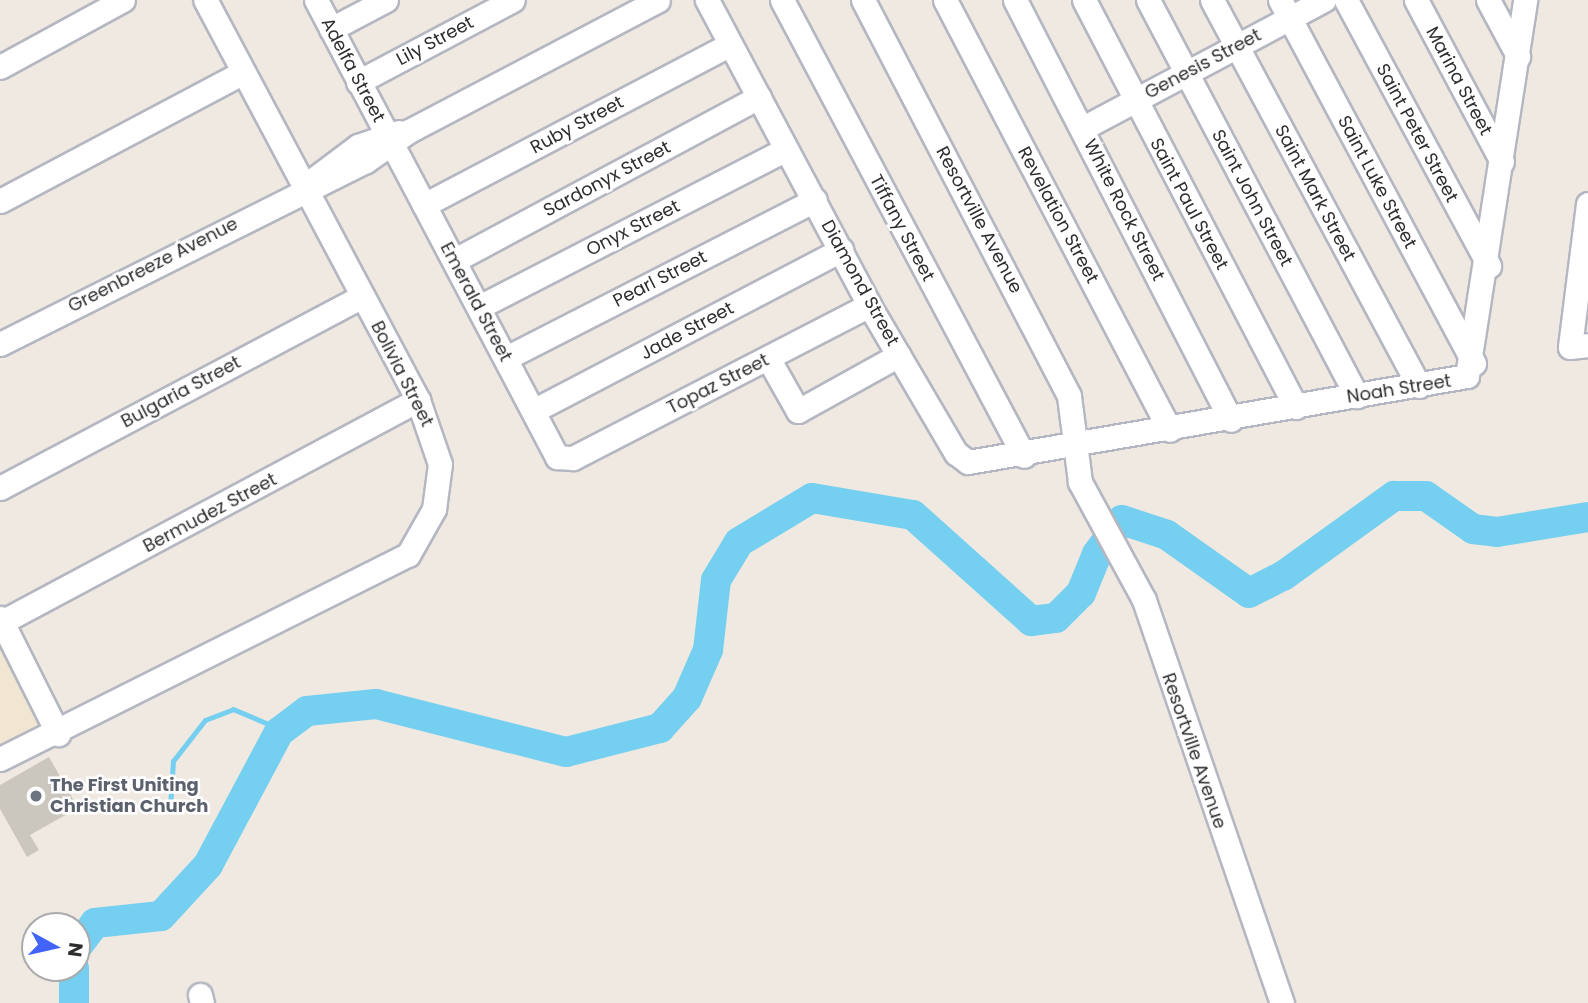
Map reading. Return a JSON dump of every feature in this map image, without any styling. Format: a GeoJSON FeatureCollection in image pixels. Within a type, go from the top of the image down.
{"type":"FeatureCollection","features":[{"type":"Feature","properties":{"kind":"street"},"geometry":{"type":"LineString","coordinates":[[0,66],[88,7],[123,0]]}},
{"type":"Feature","properties":{"kind":"street","name":"Bolivia Street"},"geometry":{"type":"LineString","coordinates":[[0,759],[58,734],[408,555],[426,531],[438,486],[437,444],[418,400],[205,0]]}},
{"type":"Feature","properties":{"kind":"street","name":"Adelfa Street"},"geometry":{"type":"LineString","coordinates":[[316,0],[358,82],[395,138]]}},
{"type":"Feature","properties":{"kind":"street"},"geometry":{"type":"LineString","coordinates":[[331,29],[386,0]]}},
{"type":"Feature","properties":{"kind":"street","name":"Lily Street"},"geometry":{"type":"LineString","coordinates":[[358,82],[513,0]]}},
{"type":"Feature","properties":{"kind":"street","name":"Greenbreeze Avenue"},"geometry":{"type":"LineString","coordinates":[[0,344],[306,186],[335,159],[395,138],[658,0]]}},
{"type":"Feature","properties":{"kind":"street","name":"Diamond Street"},"geometry":{"type":"LineString","coordinates":[[707,0],[869,305],[962,459],[1024,456],[1079,446]]}},
{"type":"Feature","properties":{"kind":"street","name":"Tiffany Street"},"geometry":{"type":"LineString","coordinates":[[782,0],[1024,456]]}},
{"type":"Feature","properties":{"kind":"street","name":"Resortville Avenue"},"geometry":{"type":"LineString","coordinates":[[863,0],[1060,376],[1095,505],[1144,600],[1282,1003]]}},
{"type":"Feature","properties":{"kind":"street","name":"Revelation Street"},"geometry":{"type":"LineString","coordinates":[[945,0],[1170,430]]}},
{"type":"Feature","properties":{"kind":"street","name":"White Rock Street"},"geometry":{"type":"LineString","coordinates":[[1015,0],[1231,420]]}},
{"type":"Feature","properties":{"kind":"street","name":"Saint Paul Street"},"geometry":{"type":"LineString","coordinates":[[1084,0],[1296,407]]}},
{"type":"Feature","properties":{"kind":"street","name":"Saint John Street"},"geometry":{"type":"LineString","coordinates":[[1148,0],[1357,396]]}},
{"type":"Feature","properties":{"kind":"street","name":"Saint Mark Street"},"geometry":{"type":"LineString","coordinates":[[1212,0],[1419,386]]}},
{"type":"Feature","properties":{"kind":"street","name":"Genesis Street"},"geometry":{"type":"LineString","coordinates":[[1083,128],[1237,46],[1285,9],[1324,0]]}},
{"type":"Feature","properties":{"kind":"street","name":"Saint Peter Street"},"geometry":{"type":"LineString","coordinates":[[1346,0],[1489,266]]}},
{"type":"Feature","properties":{"kind":"street","name":"Marina Street"},"geometry":{"type":"LineString","coordinates":[[1416,0],[1502,162]]}},
{"type":"Feature","properties":{"kind":"street"},"geometry":{"type":"LineString","coordinates":[[1488,0],[1518,55]]}},
{"type":"Feature","properties":{"kind":"street","name":"Noah Street"},"geometry":{"type":"LineString","coordinates":[[1079,446],[1461,379],[1474,363],[1525,0]]}},
{"type":"Feature","properties":{"kind":"street","name":"Saint Luke Street"},"geometry":{"type":"LineString","coordinates":[[1285,9],[1474,363]]}},
{"type":"Feature","properties":{"kind":"street","name":"Ruby Street"},"geometry":{"type":"LineString","coordinates":[[424,205],[729,45]]}},
{"type":"Feature","properties":{"kind":"street"},"geometry":{"type":"LineString","coordinates":[[0,201],[242,73]]}},
{"type":"Feature","properties":{"kind":"street","name":"Sardonyx Street"},"geometry":{"type":"LineString","coordinates":[[455,260],[759,97]]}},
{"type":"Feature","properties":{"kind":"street","name":"Emerald Street"},"geometry":{"type":"LineString","coordinates":[[395,138],[424,205],[533,411],[564,461]]}},
{"type":"Feature","properties":{"kind":"street","name":"Onyx Street"},"geometry":{"type":"LineString","coordinates":[[479,307],[786,149]]}},
{"type":"Feature","properties":{"kind":"street","name":"Pearl Street"},"geometry":{"type":"LineString","coordinates":[[506,358],[814,200]]}},
{"type":"Feature","properties":{"kind":"street"},"geometry":{"type":"LineString","coordinates":[[1579,346],[1588,204]]}},
{"type":"Feature","properties":{"kind":"street","name":"Jade Street"},"geometry":{"type":"LineString","coordinates":[[533,411],[841,250]]}},
{"type":"Feature","properties":{"kind":"street","name":"Bulgaria Street"},"geometry":{"type":"LineString","coordinates":[[0,488],[362,296]]}},
{"type":"Feature","properties":{"kind":"street","name":"Topaz Street"},"geometry":{"type":"LineString","coordinates":[[564,461],[869,305]]}},
{"type":"Feature","properties":{"kind":"street"},"geometry":{"type":"LineString","coordinates":[[768,359],[798,411],[899,355]]}},
{"type":"Feature","properties":{"kind":"street","name":"Bermudez Street"},"geometry":{"type":"LineString","coordinates":[[1,621],[418,400]]}},
{"type":"Feature","properties":{"kind":"street"},"geometry":{"type":"LineString","coordinates":[[1,621],[58,734]]}},
{"type":"Feature","properties":{"kind":"shaded area"},"geometry":{"type":"Polygon","coordinates":[[[0,630],[49,728],[0,752],[0,630]]]}},
{"type":"Feature","properties":{"kind":"building","name":"The First Uniting Christian Church"},"geometry":{"type":"Polygon","coordinates":[[[49,757],[78,808],[30,835],[39,850],[27,857],[0,809],[0,785],[49,757]]]}},
{"type":"Feature","properties":{"kind":"waterway"},"geometry":{"type":"LineString","coordinates":[[91,928],[95,923],[161,916],[208,865],[279,732],[307,711],[376,704],[566,752],[660,728],[687,698],[708,650],[716,580],[739,542],[812,498],[913,515],[1031,621],[1056,618],[1081,593],[1097,554],[1122,520],[1167,535],[1249,593],[1283,576],[1394,496],[1426,496],[1473,529],[1497,532],[1588,517]]}},
{"type":"Feature","properties":{"kind":"waterway"},"geometry":{"type":"LineString","coordinates":[[170,807],[173,761],[205,720],[233,709],[269,724],[292,722]]}},
{"type":"Feature","properties":{"kind":"waterway"},"geometry":{"type":"LineString","coordinates":[[74,982],[74,1003]]}},
{"type":"Feature","properties":{"kind":"place","name":"The First Uniting Christian Church"},"geometry":{"type":"Point","coordinates":[36,796]}}]}
